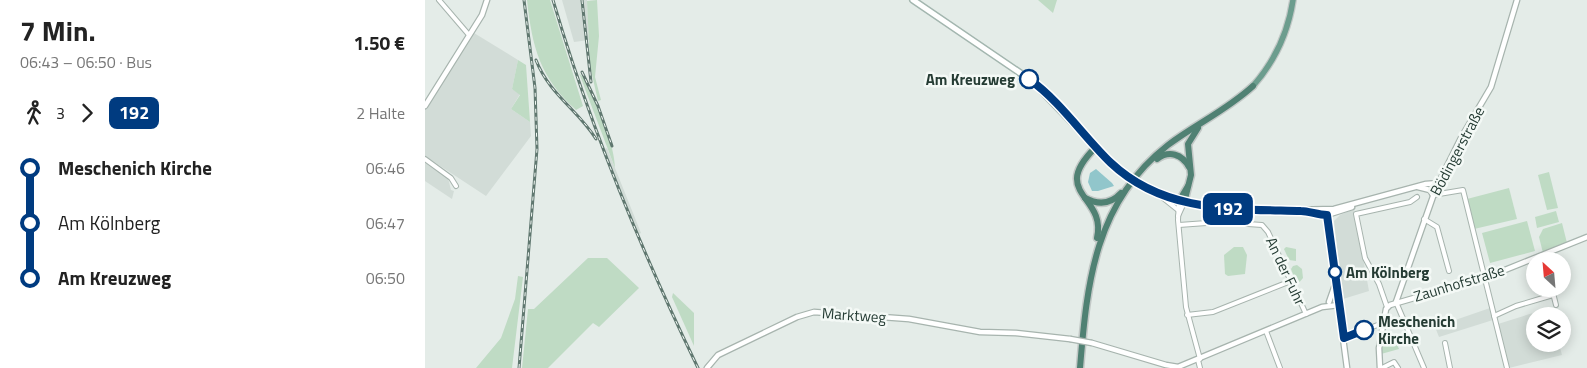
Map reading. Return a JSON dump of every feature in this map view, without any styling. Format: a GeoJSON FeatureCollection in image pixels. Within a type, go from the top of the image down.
{"type":"FeatureCollection","features":[{"type":"Feature","properties":{"kind":"highway"},"geometry":{"type":"LineString","coordinates":[[1080,368],[1087,294],[1096,253],[1107,222],[1129,186],[1146,166],[1170,144],[1234,102],[1253,86]]}},
{"type":"Feature","properties":{"kind":"highway"},"geometry":{"type":"LineString","coordinates":[[1182,202],[1190,183],[1191,171],[1188,144],[1202,123]]}},
{"type":"Feature","properties":{"kind":"highway"},"geometry":{"type":"LineString","coordinates":[[1096,253],[1097,220],[1076,179],[1084,161],[1097,149]]}},
{"type":"Feature","properties":{"kind":"highway"},"geometry":{"type":"LineString","coordinates":[[1146,166],[1161,156],[1171,154],[1182,158],[1191,171]]}},
{"type":"Feature","properties":{"kind":"highway"},"geometry":{"type":"LineString","coordinates":[[1084,197],[1095,202],[1108,202],[1129,186]]}},
{"type":"Feature","properties":{"kind":"main road"},"geometry":{"type":"LineString","coordinates":[[913,0],[1011,64],[1037,85],[1097,149],[1125,174],[1157,193],[1182,202]]}},
{"type":"Feature","properties":{"kind":"main road"},"geometry":{"type":"LineString","coordinates":[[1253,86],[1267,68],[1281,44],[1293,0]]}},
{"type":"Feature","properties":{"kind":"street"},"geometry":{"type":"LineString","coordinates":[[439,0],[469,34]]}},
{"type":"Feature","properties":{"kind":"street"},"geometry":{"type":"LineString","coordinates":[[425,106],[469,34],[487,0]]}},
{"type":"Feature","properties":{"kind":"street","name":"Bödingerstraße"},"geometry":{"type":"LineString","coordinates":[[1396,302],[1433,195],[1461,138],[1491,86],[1517,0]]}},
{"type":"Feature","properties":{"kind":"street"},"geometry":{"type":"LineString","coordinates":[[425,159],[451,178],[457,186]]}},
{"type":"Feature","properties":{"kind":"street"},"geometry":{"type":"LineString","coordinates":[[1326,212],[1417,187],[1438,185]]}},
{"type":"Feature","properties":{"kind":"street"},"geometry":{"type":"LineString","coordinates":[[1417,187],[1430,190],[1433,195],[1463,191],[1507,368]]}},
{"type":"Feature","properties":{"kind":"street"},"geometry":{"type":"LineString","coordinates":[[1157,193],[1178,210]]}},
{"type":"Feature","properties":{"kind":"street"},"geometry":{"type":"LineString","coordinates":[[1399,368],[1394,362],[1381,368],[1379,348],[1387,307],[1379,284],[1365,258],[1356,214],[1409,202],[1417,197]]}},
{"type":"Feature","properties":{"kind":"street"},"geometry":{"type":"LineString","coordinates":[[1182,202],[1178,210],[1178,216],[1187,315],[1200,368]]}},
{"type":"Feature","properties":{"kind":"street"},"geometry":{"type":"LineString","coordinates":[[1182,202],[1245,210],[1337,213],[1360,203]]}},
{"type":"Feature","properties":{"kind":"street"},"geometry":{"type":"LineString","coordinates":[[1178,216],[1182,202]]}},
{"type":"Feature","properties":{"kind":"street"},"geometry":{"type":"LineString","coordinates":[[1326,212],[1331,237],[1347,368]]}},
{"type":"Feature","properties":{"kind":"street"},"geometry":{"type":"LineString","coordinates":[[1331,237],[1332,220],[1337,213]]}},
{"type":"Feature","properties":{"kind":"street"},"geometry":{"type":"LineString","coordinates":[[1424,219],[1437,227],[1449,271]]}},
{"type":"Feature","properties":{"kind":"street","name":"An der Fuhr"},"geometry":{"type":"LineString","coordinates":[[1179,225],[1220,222],[1262,225],[1268,232],[1306,314]]}},
{"type":"Feature","properties":{"kind":"street","name":"Zaunhofstraße"},"geometry":{"type":"LineString","coordinates":[[1550,252],[1587,237]]}},
{"type":"Feature","properties":{"kind":"street","name":"Zaunhofstraße"},"geometry":{"type":"LineString","coordinates":[[1387,307],[1396,302],[1485,278],[1526,262]]}},
{"type":"Feature","properties":{"kind":"street"},"geometry":{"type":"LineString","coordinates":[[1187,315],[1213,312],[1291,281]]}},
{"type":"Feature","properties":{"kind":"street"},"geometry":{"type":"LineString","coordinates":[[1329,302],[1336,282]]}},
{"type":"Feature","properties":{"kind":"street"},"geometry":{"type":"LineString","coordinates":[[1322,307],[1338,298]]}},
{"type":"Feature","properties":{"kind":"street"},"geometry":{"type":"LineString","coordinates":[[1494,316],[1516,306],[1543,298]]}},
{"type":"Feature","properties":{"kind":"street"},"geometry":{"type":"LineString","coordinates":[[1554,298],[1556,305]]}},
{"type":"Feature","properties":{"kind":"street"},"geometry":{"type":"LineString","coordinates":[[1396,302],[1424,368]]}},
{"type":"Feature","properties":{"kind":"street"},"geometry":{"type":"LineString","coordinates":[[1322,307],[1339,305]]}},
{"type":"Feature","properties":{"kind":"street","name":"Marktweg"},"geometry":{"type":"LineString","coordinates":[[707,368],[718,355],[797,317],[814,312],[909,318],[980,332],[1016,333],[1070,339],[1092,343],[1179,367],[1322,307]]}},
{"type":"Feature","properties":{"kind":"street"},"geometry":{"type":"LineString","coordinates":[[1344,338],[1377,325],[1384,320]]}},
{"type":"Feature","properties":{"kind":"street"},"geometry":{"type":"LineString","coordinates":[[1377,325],[1383,331]]}},
{"type":"Feature","properties":{"kind":"street"},"geometry":{"type":"LineString","coordinates":[[1266,331],[1278,368]]}},
{"type":"Feature","properties":{"kind":"street"},"geometry":{"type":"LineString","coordinates":[[1445,343],[1451,368]]}},
{"type":"Feature","properties":{"kind":"shaded area"},"geometry":{"type":"Polygon","coordinates":[[[562,0],[587,0],[589,40],[574,42],[562,0]]]}},
{"type":"Feature","properties":{"kind":"shaded area"},"geometry":{"type":"Polygon","coordinates":[[[474,33],[518,60],[512,89],[520,94],[511,109],[530,122],[531,136],[486,196],[425,156],[425,109],[474,33]]]}},
{"type":"Feature","properties":{"kind":"shaded area"},"geometry":{"type":"Polygon","coordinates":[[[607,148],[641,233],[637,235],[602,150],[607,148]]]}},
{"type":"Feature","properties":{"kind":"shaded area"},"geometry":{"type":"Polygon","coordinates":[[[425,161],[448,178],[451,190],[454,191],[452,199],[425,181],[425,161]]]}},
{"type":"Feature","properties":{"kind":"shaded area"},"geometry":{"type":"Polygon","coordinates":[[[1354,209],[1369,291],[1343,299],[1334,221],[1340,215],[1354,209]]]}},
{"type":"Feature","properties":{"kind":"shaded area"},"geometry":{"type":"Polygon","coordinates":[[[1490,308],[1493,320],[1439,337],[1435,327],[1490,308]]]}},
{"type":"Feature","properties":{"kind":"shaded area"},"geometry":{"type":"Polygon","coordinates":[[[1526,315],[1526,352],[1561,352],[1562,355],[1509,368],[1498,324],[1526,315]]]}},
{"type":"Feature","properties":{"kind":"green space"},"geometry":{"type":"Polygon","coordinates":[[[527,0],[550,0],[583,106],[576,110],[554,86],[540,61],[532,33],[527,0]]]}},
{"type":"Feature","properties":{"kind":"green space"},"geometry":{"type":"Polygon","coordinates":[[[597,0],[599,36],[595,77],[601,100],[598,101],[590,66],[587,1],[597,0]]]}},
{"type":"Feature","properties":{"kind":"green space"},"geometry":{"type":"Polygon","coordinates":[[[1038,0],[1057,0],[1053,13],[1038,0]]]}},
{"type":"Feature","properties":{"kind":"green space"},"geometry":{"type":"Polygon","coordinates":[[[518,60],[526,65],[530,122],[511,109],[520,95],[512,89],[518,60]]]}},
{"type":"Feature","properties":{"kind":"green space"},"geometry":{"type":"Polygon","coordinates":[[[579,73],[598,104],[608,132],[615,168],[579,73]]]}},
{"type":"Feature","properties":{"kind":"green space"},"geometry":{"type":"Polygon","coordinates":[[[1549,172],[1558,208],[1547,210],[1538,175],[1549,172]]]}},
{"type":"Feature","properties":{"kind":"green space"},"geometry":{"type":"Polygon","coordinates":[[[1509,188],[1517,219],[1474,229],[1467,199],[1509,188]]]}},
{"type":"Feature","properties":{"kind":"green space"},"geometry":{"type":"Polygon","coordinates":[[[1556,211],[1559,222],[1537,228],[1535,217],[1556,211]]]}},
{"type":"Feature","properties":{"kind":"green space"},"geometry":{"type":"Polygon","coordinates":[[[1527,221],[1535,251],[1490,263],[1482,233],[1527,221]]]}},
{"type":"Feature","properties":{"kind":"green space"},"geometry":{"type":"Polygon","coordinates":[[[1562,223],[1567,243],[1543,252],[1539,237],[1543,229],[1562,223]]]}},
{"type":"Feature","properties":{"kind":"green space"},"geometry":{"type":"Polygon","coordinates":[[[1234,247],[1243,247],[1247,255],[1245,274],[1228,276],[1225,274],[1224,255],[1234,247]]]}},
{"type":"Feature","properties":{"kind":"green space"},"geometry":{"type":"Polygon","coordinates":[[[1286,247],[1296,249],[1296,261],[1289,260],[1284,249],[1286,247]]]}},
{"type":"Feature","properties":{"kind":"green space"},"geometry":{"type":"Polygon","coordinates":[[[588,258],[607,258],[639,288],[599,327],[593,323],[548,368],[522,368],[528,309],[534,309],[588,258]]]}},
{"type":"Feature","properties":{"kind":"green space"},"geometry":{"type":"Polygon","coordinates":[[[1297,265],[1302,269],[1303,278],[1297,285],[1291,269],[1297,265]]]}},
{"type":"Feature","properties":{"kind":"green space"},"geometry":{"type":"Polygon","coordinates":[[[518,276],[523,277],[512,368],[476,368],[501,338],[515,299],[518,276]]]}},
{"type":"Feature","properties":{"kind":"green space"},"geometry":{"type":"Polygon","coordinates":[[[673,293],[694,313],[694,346],[672,297],[673,293]]]}},
{"type":"Feature","properties":{"kind":"green space"},"geometry":{"type":"Polygon","coordinates":[[[1395,340],[1399,349],[1381,354],[1383,341],[1395,340]]]}},
{"type":"Feature","properties":{"kind":"water"},"geometry":{"type":"Polygon","coordinates":[[[1096,169],[1114,186],[1092,191],[1088,182],[1090,173],[1096,169]]]}},
{"type":"Feature","properties":{"kind":"railway"},"geometry":{"type":"LineString","coordinates":[[519,368],[537,149],[535,88],[524,0]]}},
{"type":"Feature","properties":{"kind":"railway"},"geometry":{"type":"LineString","coordinates":[[553,0],[583,94],[618,187],[698,368]]}},
{"type":"Feature","properties":{"kind":"railway"},"geometry":{"type":"LineString","coordinates":[[582,0],[591,82]]}},
{"type":"Feature","properties":{"kind":"railway"},"geometry":{"type":"LineString","coordinates":[[536,60],[548,83],[581,119],[596,139]]}},
{"type":"Feature","properties":{"kind":"railway"},"geometry":{"type":"LineString","coordinates":[[582,72],[598,106],[612,146]]}},
{"type":"Feature","properties":{"kind":"bus line","name":"192"},"geometry":{"type":"LineString","coordinates":[[1029,79],[1051,98],[1118,169],[1157,193],[1179,202],[1210,208],[1304,211],[1327,215],[1344,338],[1364,330]]}},
{"type":"Feature","properties":{"kind":"place","name":"Am Kreuzweg"},"geometry":{"type":"Point","coordinates":[1029,79]}},
{"type":"Feature","properties":{"kind":"place","name":"Am Kölnberg"},"geometry":{"type":"Point","coordinates":[1335,272]}},
{"type":"Feature","properties":{"kind":"place","name":"Meschenich Kirche"},"geometry":{"type":"Point","coordinates":[1364,330]}}]}
